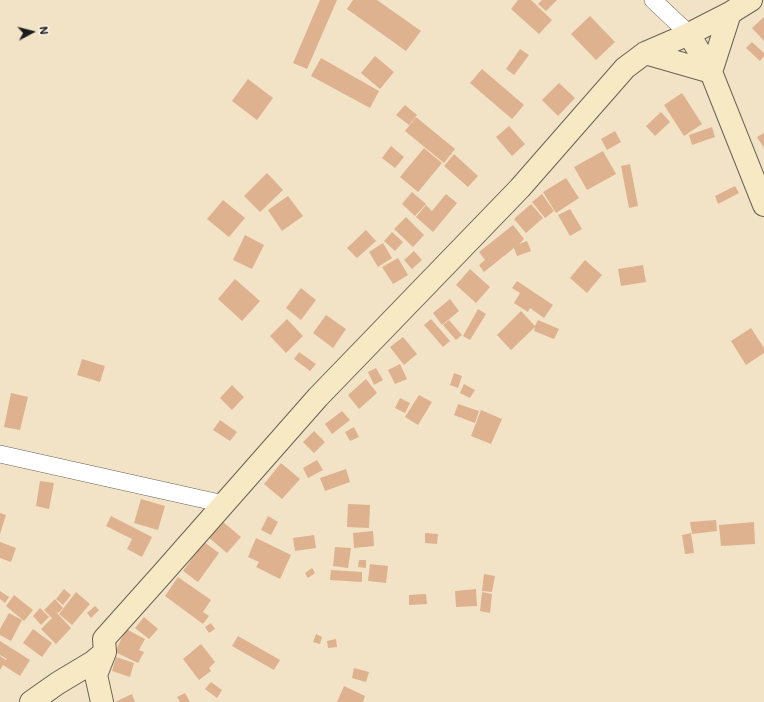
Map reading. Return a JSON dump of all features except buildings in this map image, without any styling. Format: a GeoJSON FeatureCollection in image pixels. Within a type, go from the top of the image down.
{"type":"FeatureCollection","features":[{"type":"Feature","properties":{"kind":"street"},"geometry":{"type":"LineString","coordinates":[[653,0],[689,34],[711,72],[764,206]]}},
{"type":"Feature","properties":{"kind":"street"},"geometry":{"type":"LineString","coordinates":[[102,702],[96,674],[105,652],[104,639],[318,396],[520,188],[625,68],[644,53],[689,34],[730,13],[750,0]]}},
{"type":"Feature","properties":{"kind":"street"},"geometry":{"type":"LineString","coordinates":[[711,72],[730,13]]}},
{"type":"Feature","properties":{"kind":"street"},"geometry":{"type":"LineString","coordinates":[[644,53],[711,72]]}},
{"type":"Feature","properties":{"kind":"street"},"geometry":{"type":"LineString","coordinates":[[0,454],[224,504]]}},
{"type":"Feature","properties":{"kind":"street"},"geometry":{"type":"LineString","coordinates":[[31,702],[93,662],[105,652]]}}]}
